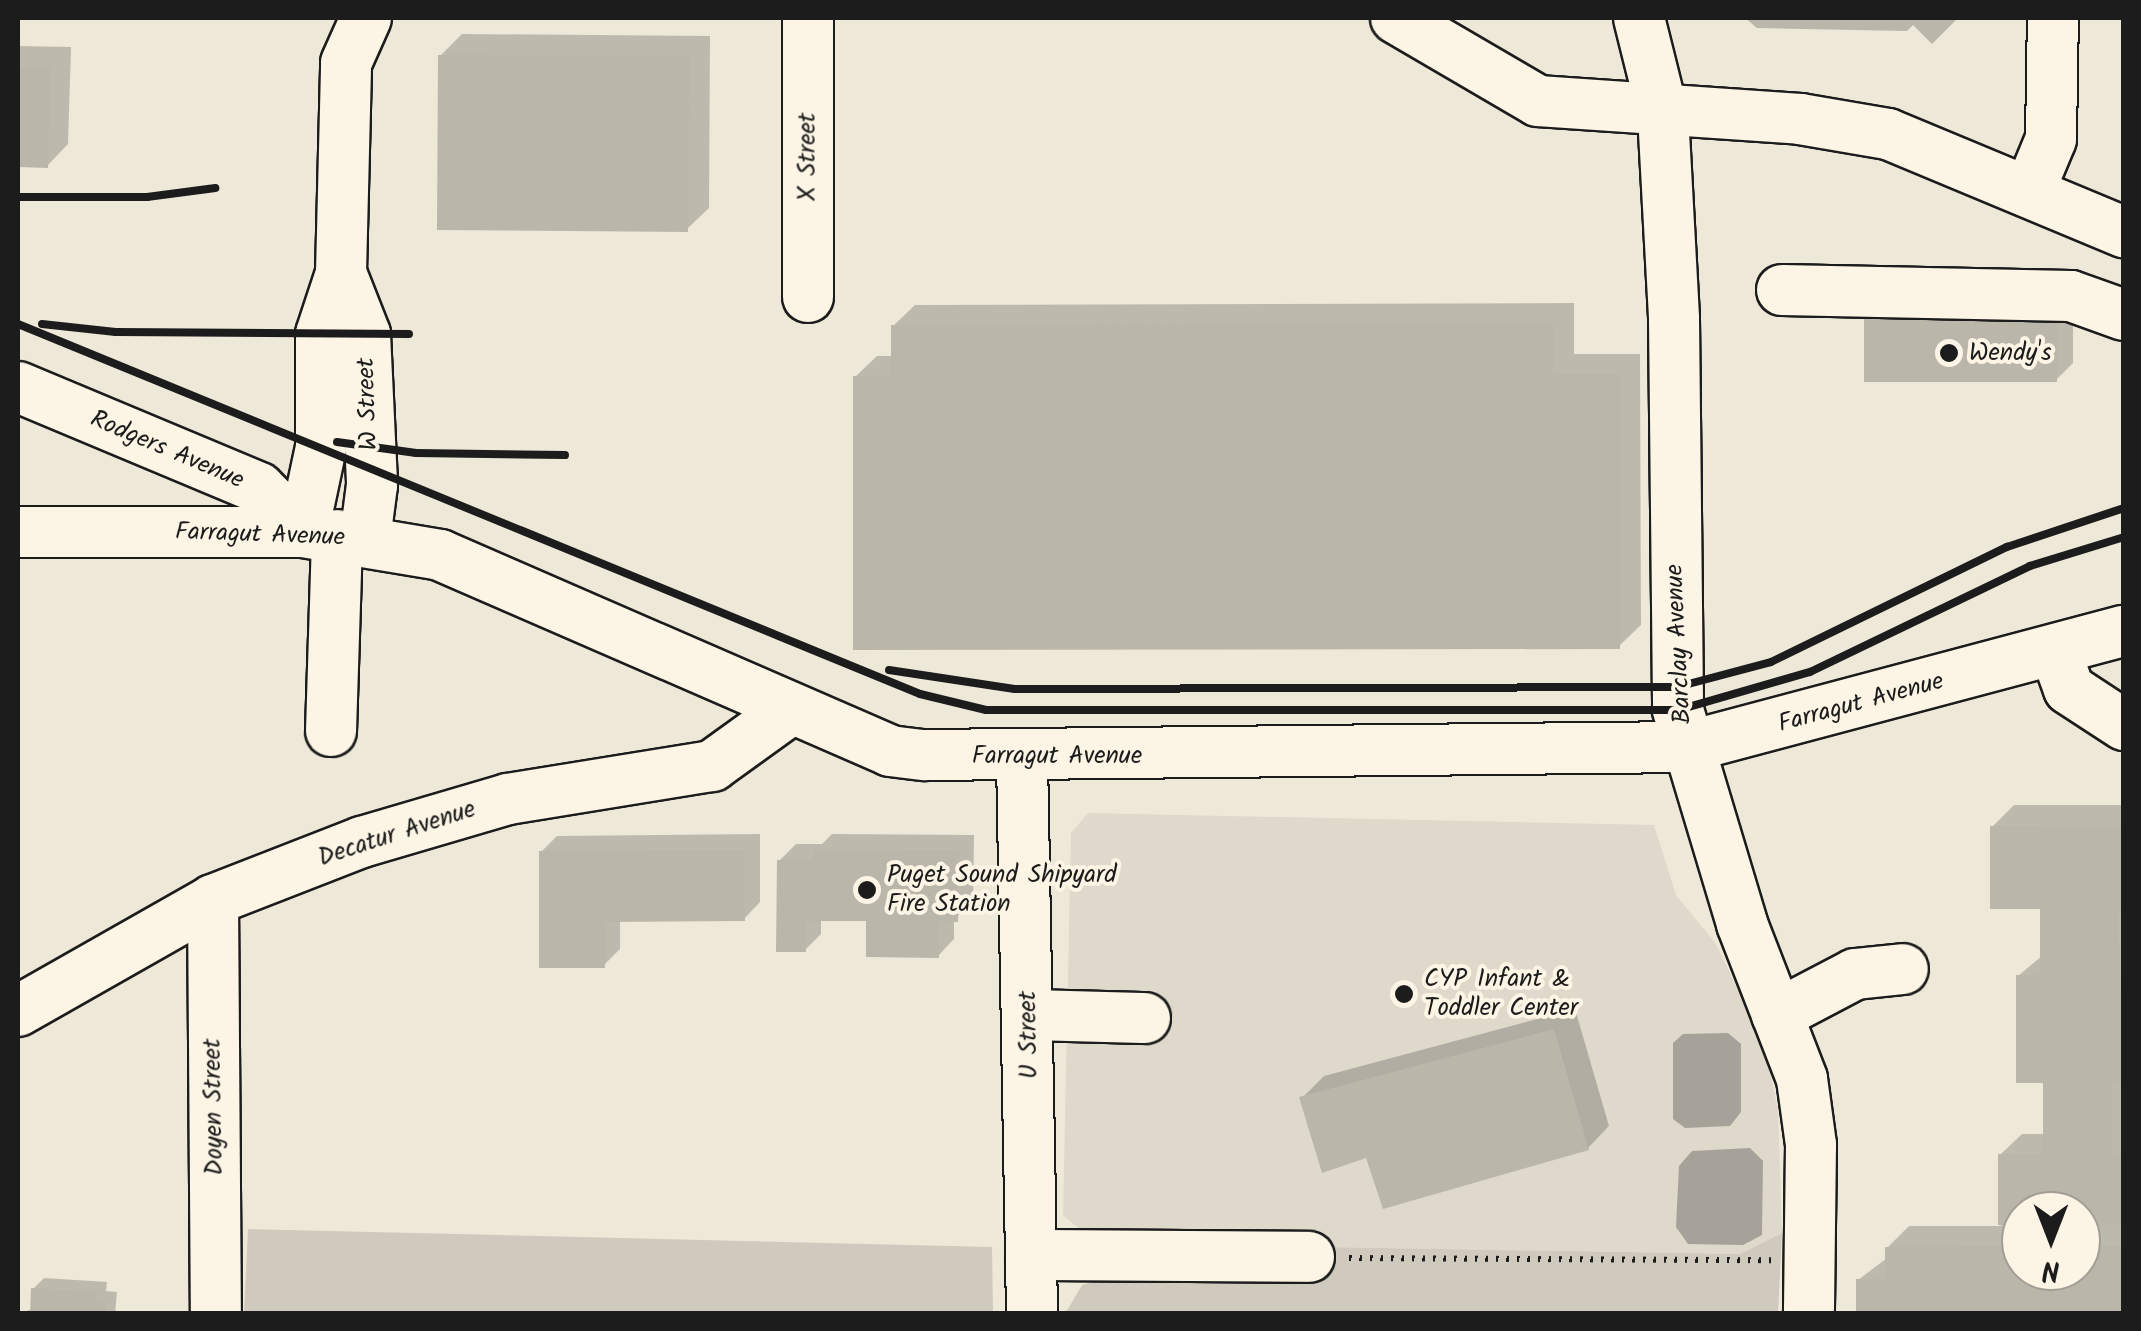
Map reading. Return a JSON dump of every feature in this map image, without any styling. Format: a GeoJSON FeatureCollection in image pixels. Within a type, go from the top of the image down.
{"type":"FeatureCollection","features":[{"type":"Feature","properties":{"kind":"street","name":"W Street"},"geometry":{"type":"LineString","coordinates":[[331,731],[335,535],[320,447],[322,334],[340,273],[346,62],[366,18]]}},
{"type":"Feature","properties":{"kind":"street","name":"X Street"},"geometry":{"type":"LineString","coordinates":[[808,18],[808,297]]}},
{"type":"Feature","properties":{"kind":"street"},"geometry":{"type":"LineString","coordinates":[[1396,18],[1538,101],[1662,114],[1848,125],[1924,146],[2124,232]]}},
{"type":"Feature","properties":{"kind":"street","name":"Barclay Avenue"},"geometry":{"type":"LineString","coordinates":[[1639,18],[1662,114],[1674,319],[1678,710],[1804,1096],[1811,1145],[1809,1314]]}},
{"type":"Feature","properties":{"kind":"street"},"geometry":{"type":"LineString","coordinates":[[2030,192],[2051,139],[2053,18]]}},
{"type":"Feature","properties":{"kind":"street"},"geometry":{"type":"LineString","coordinates":[[1782,290],[2071,296],[2124,314]]}},
{"type":"Feature","properties":{"kind":"street","name":"Rodgers Avenue"},"geometry":{"type":"LineString","coordinates":[[18,387],[260,488],[335,535]]}},
{"type":"Feature","properties":{"kind":"street","name":"Farragut Avenue"},"geometry":{"type":"LineString","coordinates":[[18,532],[335,535],[440,556],[890,751],[1022,757],[1687,747],[2124,631]]}},
{"type":"Feature","properties":{"kind":"street"},"geometry":{"type":"LineString","coordinates":[[2055,650],[2069,690],[2124,725]]}},
{"type":"Feature","properties":{"kind":"street","name":"Decatur Avenue"},"geometry":{"type":"LineString","coordinates":[[18,1011],[213,900],[362,842],[508,800],[712,766],[792,709]]}},
{"type":"Feature","properties":{"kind":"street","name":"U Street"},"geometry":{"type":"LineString","coordinates":[[1022,757],[1032,1314]]}},
{"type":"Feature","properties":{"kind":"street","name":"Doyen Street"},"geometry":{"type":"LineString","coordinates":[[213,900],[216,1314]]}},
{"type":"Feature","properties":{"kind":"street"},"geometry":{"type":"LineString","coordinates":[[1778,1015],[1855,974],[1903,969]]}},
{"type":"Feature","properties":{"kind":"street"},"geometry":{"type":"LineString","coordinates":[[1028,1015],[1146,1018]]}},
{"type":"Feature","properties":{"kind":"street"},"geometry":{"type":"LineString","coordinates":[[1031,1256],[1308,1257]]}},
{"type":"Feature","properties":{"kind":"path"},"geometry":{"type":"LineString","coordinates":[[1308,1257],[1772,1260],[1810,1234]]}},
{"type":"Feature","properties":{"kind":"shaded area","name":"CYP Infant & Toddler Center"},"geometry":{"type":"Polygon","coordinates":[[[1088,813],[1654,825],[1676,895],[1716,944],[1765,1045],[1778,1110],[1782,1233],[1740,1254],[1323,1247],[1271,1231],[1083,1232],[1063,1215],[1071,833],[1088,813]]]}},
{"type":"Feature","properties":{"kind":"shaded area"},"geometry":{"type":"Polygon","coordinates":[[[1728,1033],[1741,1044],[1741,1112],[1730,1126],[1685,1128],[1673,1119],[1673,1043],[1683,1034],[1728,1033]]]}},
{"type":"Feature","properties":{"kind":"shaded area"},"geometry":{"type":"Polygon","coordinates":[[[1750,1148],[1763,1161],[1762,1235],[1743,1245],[1688,1244],[1676,1227],[1679,1166],[1692,1151],[1750,1148]]]}},
{"type":"Feature","properties":{"kind":"shaded area"},"geometry":{"type":"Polygon","coordinates":[[[248,1229],[992,1247],[993,1313],[244,1313],[248,1229]]]}},
{"type":"Feature","properties":{"kind":"shaded area"},"geometry":{"type":"Polygon","coordinates":[[[1782,1233],[1778,1313],[1065,1314],[1082,1285],[1116,1276],[1284,1283],[1323,1247],[1740,1254],[1782,1233]]]}},
{"type":"Feature","properties":{"kind":"building"},"geometry":{"type":"Polygon","coordinates":[[[1745,18],[1958,18],[1932,44],[1913,25],[1907,31],[1757,28],[1745,18]]]}},
{"type":"Feature","properties":{"kind":"building"},"geometry":{"type":"Polygon","coordinates":[[[438,55],[689,56],[688,232],[437,230],[438,55]]]}},
{"type":"Feature","properties":{"kind":"building"},"geometry":{"type":"Polygon","coordinates":[[[18,67],[50,68],[48,168],[18,167],[18,67]]]}},
{"type":"Feature","properties":{"kind":"building"},"geometry":{"type":"Polygon","coordinates":[[[2057,301],[2057,382],[1864,382],[1864,303],[2057,301]]]}},
{"type":"Feature","properties":{"kind":"building"},"geometry":{"type":"Polygon","coordinates":[[[1553,324],[1553,374],[1620,374],[1620,649],[853,650],[853,376],[891,376],[891,325],[1553,324]]]}},
{"type":"Feature","properties":{"kind":"building"},"geometry":{"type":"Polygon","coordinates":[[[2124,825],[2124,911],[2118,911],[2124,1083],[2112,1083],[2112,1153],[2124,1153],[2124,1224],[2101,1225],[2101,1191],[2001,1191],[1998,1225],[1998,1154],[2043,1154],[2043,1083],[2016,1083],[2016,975],[2040,975],[2040,909],[1990,909],[1990,826],[2124,825]]]}},
{"type":"Feature","properties":{"kind":"building","name":"Puget Sound Shipyard Fire Station"},"geometry":{"type":"Polygon","coordinates":[[[813,849],[959,850],[958,922],[939,921],[939,958],[866,957],[866,921],[806,921],[806,952],[776,952],[777,860],[813,860],[813,849]]]}},
{"type":"Feature","properties":{"kind":"building"},"geometry":{"type":"Polygon","coordinates":[[[744,850],[745,921],[605,922],[605,968],[539,968],[539,851],[744,850]]]}},
{"type":"Feature","properties":{"kind":"building"},"geometry":{"type":"Polygon","coordinates":[[[1554,1029],[1589,1150],[1383,1209],[1366,1158],[1322,1173],[1299,1097],[1554,1029]]]}},
{"type":"Feature","properties":{"kind":"building"},"geometry":{"type":"Polygon","coordinates":[[[2001,1246],[2001,1291],[2101,1291],[2101,1246],[2124,1246],[2124,1314],[1856,1314],[1856,1279],[1885,1279],[1885,1247],[2001,1246]]]}},
{"type":"Feature","properties":{"kind":"building"},"geometry":{"type":"Polygon","coordinates":[[[31,1288],[97,1292],[96,1301],[107,1302],[106,1314],[30,1314],[31,1288]]]}},
{"type":"Feature","properties":{"kind":"railway"},"geometry":{"type":"LineString","coordinates":[[18,197],[147,197],[215,188]]}},
{"type":"Feature","properties":{"kind":"railway"},"geometry":{"type":"LineString","coordinates":[[18,324],[920,694],[986,710],[1678,710],[1810,672],[2030,566],[2124,537]]}},
{"type":"Feature","properties":{"kind":"railway"},"geometry":{"type":"LineString","coordinates":[[42,324],[116,332],[409,334]]}},
{"type":"Feature","properties":{"kind":"railway"},"geometry":{"type":"LineString","coordinates":[[337,442],[416,453],[565,455]]}},
{"type":"Feature","properties":{"kind":"railway"},"geometry":{"type":"LineString","coordinates":[[889,670],[1015,689],[1677,687],[1771,662],[2007,547],[2124,508]]}},
{"type":"Feature","properties":{"kind":"place","name":"Wendy's"},"geometry":{"type":"Point","coordinates":[1949,353]}},
{"type":"Feature","properties":{"kind":"place","name":"Puget Sound Shipyard Fire Station"},"geometry":{"type":"Point","coordinates":[867,890]}},
{"type":"Feature","properties":{"kind":"place","name":"CYP Infant & Toddler Center"},"geometry":{"type":"Point","coordinates":[1404,994]}}]}
